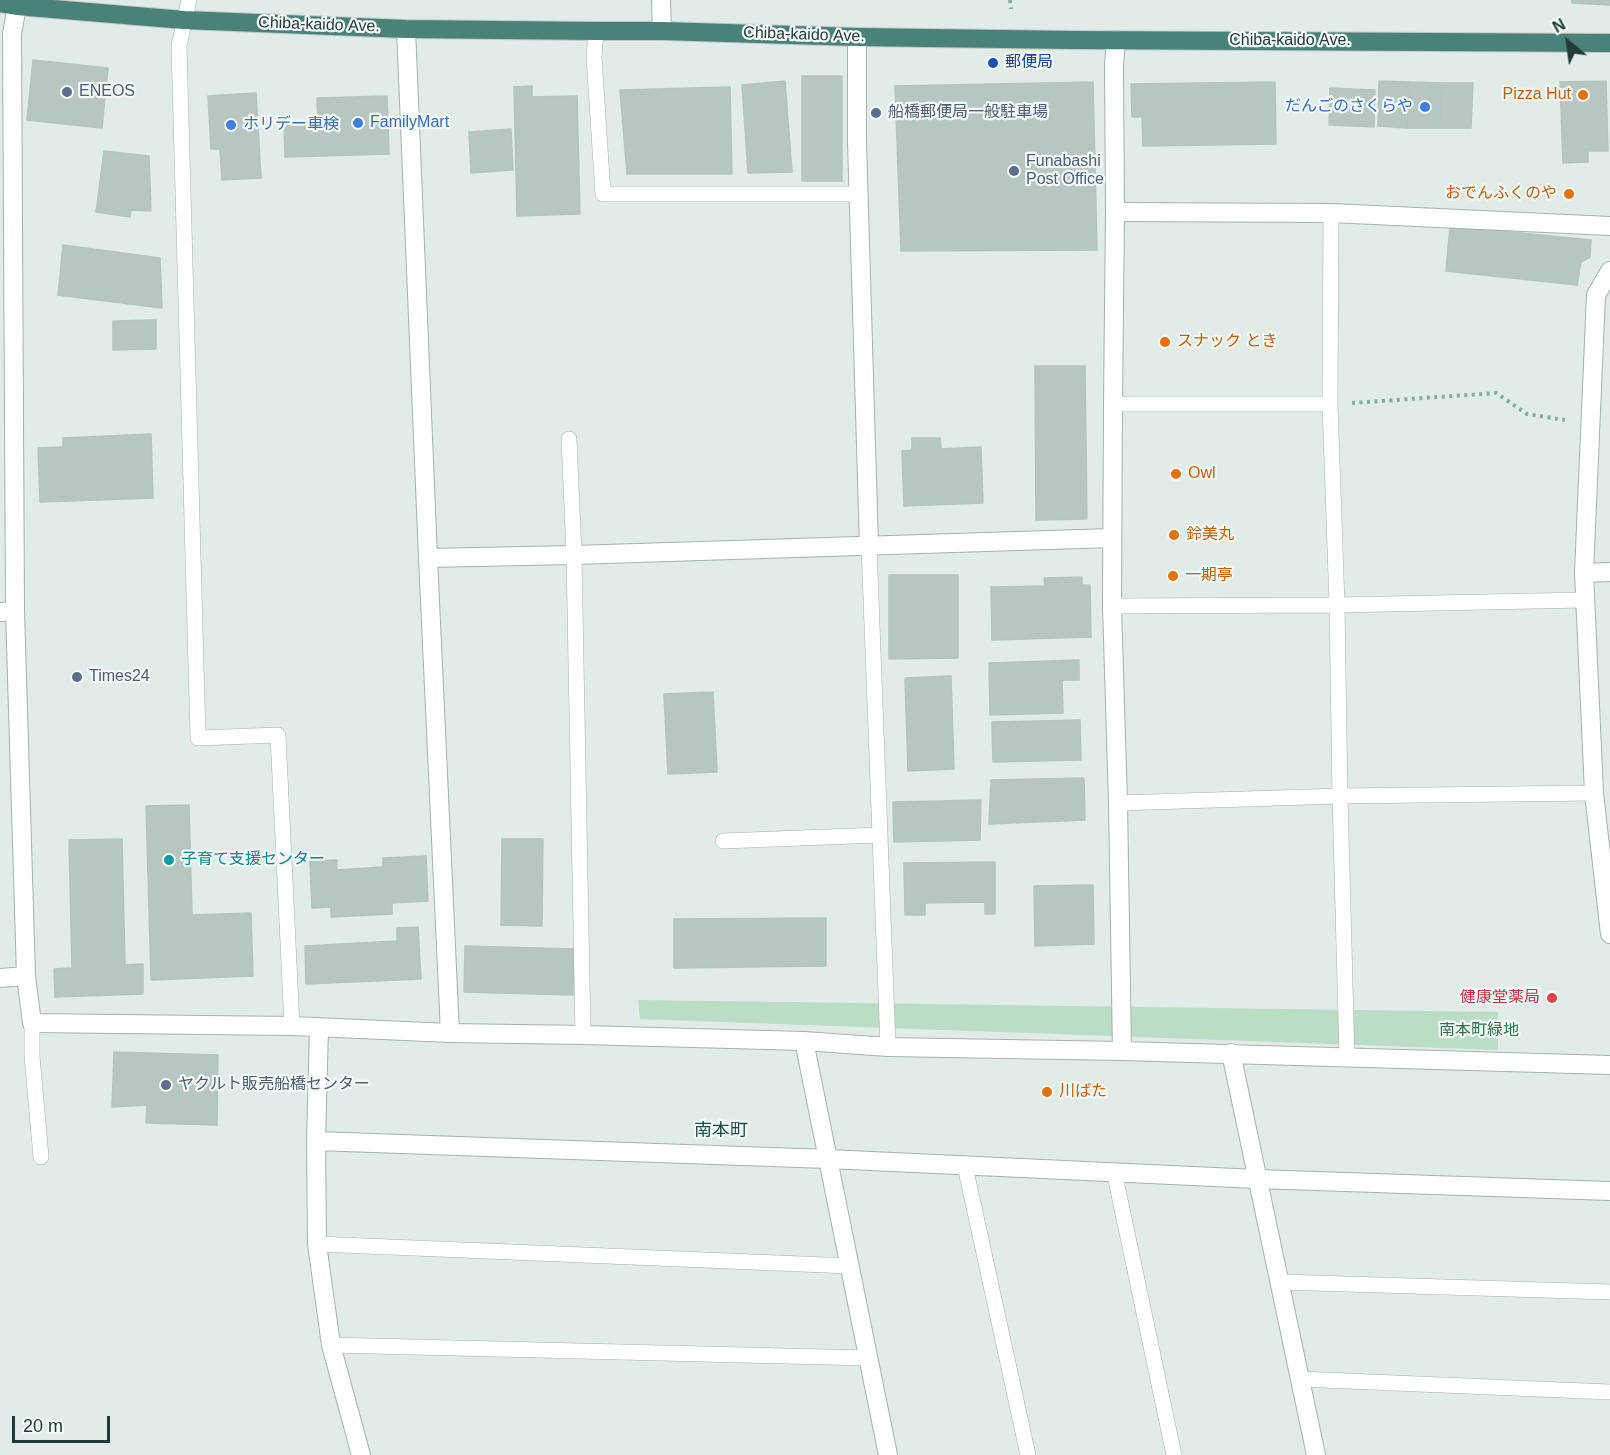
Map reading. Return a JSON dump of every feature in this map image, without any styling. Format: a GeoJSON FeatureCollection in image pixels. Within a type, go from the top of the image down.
{"type":"FeatureCollection","features":[{"type":"Feature","properties":{"kind":"highway","name":"Chiba-kaido Ave."},"geometry":{"type":"LineString","coordinates":[[9,5],[184,20],[406,29],[662,31],[1073,40],[1610,43]]}},
{"type":"Feature","properties":{"kind":"street"},"geometry":{"type":"LineString","coordinates":[[661,0],[662,31]]}},
{"type":"Feature","properties":{"kind":"street"},"geometry":{"type":"LineString","coordinates":[[9,5],[12,34],[8,611],[26,976],[32,1023],[292,1026],[450,1033],[804,1041],[888,1047],[1231,1053],[1347,1059],[1610,1065]]}},
{"type":"Feature","properties":{"kind":"street"},"geometry":{"type":"LineString","coordinates":[[406,29],[450,1033]]}},
{"type":"Feature","properties":{"kind":"street"},"geometry":{"type":"LineString","coordinates":[[857,37],[858,194],[868,546]]}},
{"type":"Feature","properties":{"kind":"street"},"geometry":{"type":"LineString","coordinates":[[1116,40],[1114,64],[1112,606],[1122,1051]]}},
{"type":"Feature","properties":{"kind":"street"},"geometry":{"type":"LineString","coordinates":[[1115,212],[1331,213],[1610,226]]}},
{"type":"Feature","properties":{"kind":"street"},"geometry":{"type":"LineString","coordinates":[[1610,271],[1596,296],[1584,573],[1594,793],[1610,934]]}},
{"type":"Feature","properties":{"kind":"street"},"geometry":{"type":"LineString","coordinates":[[428,558],[1112,537]]}},
{"type":"Feature","properties":{"kind":"street"},"geometry":{"type":"LineString","coordinates":[[1584,573],[1610,572]]}},
{"type":"Feature","properties":{"kind":"street"},"geometry":{"type":"LineString","coordinates":[[0,978],[26,976]]}},
{"type":"Feature","properties":{"kind":"street"},"geometry":{"type":"LineString","coordinates":[[319,1027],[316,1141],[317,1244],[331,1345],[361,1455]]}},
{"type":"Feature","properties":{"kind":"street"},"geometry":{"type":"LineString","coordinates":[[804,1041],[888,1455]]}},
{"type":"Feature","properties":{"kind":"street"},"geometry":{"type":"LineString","coordinates":[[1231,1053],[1316,1455]]}},
{"type":"Feature","properties":{"kind":"street"},"geometry":{"type":"LineString","coordinates":[[316,1141],[1610,1191]]}},
{"type":"Feature","properties":{"kind":"lane"},"geometry":{"type":"LineString","coordinates":[[189,0],[179,46],[198,738],[278,735],[292,1026]]}},
{"type":"Feature","properties":{"kind":"lane"},"geometry":{"type":"LineString","coordinates":[[596,32],[594,57],[603,194],[858,194]]}},
{"type":"Feature","properties":{"kind":"lane"},"geometry":{"type":"LineString","coordinates":[[1331,213],[1330,404],[1347,1059]]}},
{"type":"Feature","properties":{"kind":"lane"},"geometry":{"type":"LineString","coordinates":[[1113,404],[1330,404]]}},
{"type":"Feature","properties":{"kind":"lane"},"geometry":{"type":"LineString","coordinates":[[569,439],[574,555],[583,1035]]}},
{"type":"Feature","properties":{"kind":"lane"},"geometry":{"type":"LineString","coordinates":[[868,546],[888,1047]]}},
{"type":"Feature","properties":{"kind":"lane"},"geometry":{"type":"LineString","coordinates":[[1112,606],[1336,605],[1584,600]]}},
{"type":"Feature","properties":{"kind":"lane"},"geometry":{"type":"LineString","coordinates":[[1118,803],[1340,796],[1594,793]]}},
{"type":"Feature","properties":{"kind":"lane"},"geometry":{"type":"LineString","coordinates":[[723,841],[879,835]]}},
{"type":"Feature","properties":{"kind":"lane"},"geometry":{"type":"LineString","coordinates":[[32,1023],[32,1056],[41,1157]]}},
{"type":"Feature","properties":{"kind":"lane"},"geometry":{"type":"LineString","coordinates":[[965,1166],[1028,1455]]}},
{"type":"Feature","properties":{"kind":"lane"},"geometry":{"type":"LineString","coordinates":[[1114,1172],[1174,1455]]}},
{"type":"Feature","properties":{"kind":"lane"},"geometry":{"type":"LineString","coordinates":[[317,1244],[850,1266]]}},
{"type":"Feature","properties":{"kind":"lane"},"geometry":{"type":"LineString","coordinates":[[1279,1282],[1610,1292]]}},
{"type":"Feature","properties":{"kind":"lane"},"geometry":{"type":"LineString","coordinates":[[331,1345],[868,1358]]}},
{"type":"Feature","properties":{"kind":"lane"},"geometry":{"type":"LineString","coordinates":[[1299,1380],[1610,1392]]}},
{"type":"Feature","properties":{"kind":"path"},"geometry":{"type":"LineString","coordinates":[[1010,0],[1011,9]]}},
{"type":"Feature","properties":{"kind":"path"},"geometry":{"type":"LineString","coordinates":[[1330,404],[1496,393],[1527,414],[1589,423]]}},
{"type":"Feature","properties":{"kind":"green space","name":"南本町緑地"},"geometry":{"type":"Polygon","coordinates":[[[638,1000],[1498,1012],[1498,1050],[640,1019],[638,1000]]]}},
{"type":"Feature","properties":{"kind":"building"},"geometry":{"type":"Polygon","coordinates":[[[1572,0],[1610,0],[1610,5],[1572,3],[1572,0]]]}},
{"type":"Feature","properties":{"kind":"building"},"geometry":{"type":"Polygon","coordinates":[[[33,60],[108,68],[102,128],[27,120],[33,60]]]}},
{"type":"Feature","properties":{"kind":"building"},"geometry":{"type":"Polygon","coordinates":[[[802,76],[842,76],[842,181],[802,181],[802,76]]]}},
{"type":"Feature","properties":{"kind":"building"},"geometry":{"type":"Polygon","coordinates":[[[785,81],[792,172],[748,173],[742,85],[785,81]]]}},
{"type":"Feature","properties":{"kind":"building"},"geometry":{"type":"Polygon","coordinates":[[[1379,81],[1410,82],[1407,128],[1378,126],[1379,81]]]}},
{"type":"Feature","properties":{"kind":"building"},"geometry":{"type":"Polygon","coordinates":[[[1606,81],[1608,151],[1588,151],[1588,162],[1563,163],[1560,82],[1606,81]]]}},
{"type":"Feature","properties":{"kind":"building"},"geometry":{"type":"Polygon","coordinates":[[[1093,82],[1097,250],[901,251],[895,86],[1093,82]]]}},
{"type":"Feature","properties":{"kind":"building"},"geometry":{"type":"Polygon","coordinates":[[[1275,82],[1276,144],[1143,146],[1142,117],[1132,117],[1131,84],[1275,82]]]}},
{"type":"Feature","properties":{"kind":"building","name":"だんごのさくらや"},"geometry":{"type":"Polygon","coordinates":[[[1410,82],[1442,83],[1440,128],[1407,128],[1410,82]]]}},
{"type":"Feature","properties":{"kind":"building"},"geometry":{"type":"Polygon","coordinates":[[[1442,83],[1473,83],[1471,128],[1440,128],[1442,83]]]}},
{"type":"Feature","properties":{"kind":"building"},"geometry":{"type":"Polygon","coordinates":[[[532,86],[532,97],[577,96],[580,214],[517,216],[514,87],[532,86]]]}},
{"type":"Feature","properties":{"kind":"building"},"geometry":{"type":"Polygon","coordinates":[[[730,87],[732,174],[627,174],[620,90],[730,87]]]}},
{"type":"Feature","properties":{"kind":"building"},"geometry":{"type":"Polygon","coordinates":[[[1330,88],[1375,90],[1374,127],[1329,125],[1330,88]]]}},
{"type":"Feature","properties":{"kind":"building"},"geometry":{"type":"Polygon","coordinates":[[[256,93],[261,178],[222,180],[220,149],[211,149],[208,96],[256,93]]]}},
{"type":"Feature","properties":{"kind":"building"},"geometry":{"type":"Polygon","coordinates":[[[387,96],[389,154],[285,157],[284,123],[318,122],[317,98],[387,96]]]}},
{"type":"Feature","properties":{"kind":"building"},"geometry":{"type":"Polygon","coordinates":[[[511,129],[513,170],[471,173],[469,132],[511,129]]]}},
{"type":"Feature","properties":{"kind":"building"},"geometry":{"type":"Polygon","coordinates":[[[104,151],[149,156],[151,211],[131,210],[130,217],[96,212],[104,151]]]}},
{"type":"Feature","properties":{"kind":"building"},"geometry":{"type":"Polygon","coordinates":[[[1450,226],[1591,240],[1590,257],[1581,262],[1577,285],[1446,271],[1450,226]]]}},
{"type":"Feature","properties":{"kind":"building"},"geometry":{"type":"Polygon","coordinates":[[[63,245],[160,258],[162,308],[58,295],[63,245]]]}},
{"type":"Feature","properties":{"kind":"building"},"geometry":{"type":"Polygon","coordinates":[[[156,320],[156,349],[113,350],[113,321],[156,320]]]}},
{"type":"Feature","properties":{"kind":"building"},"geometry":{"type":"Polygon","coordinates":[[[1035,366],[1085,366],[1087,519],[1036,520],[1035,366]]]}},
{"type":"Feature","properties":{"kind":"building"},"geometry":{"type":"Polygon","coordinates":[[[151,434],[153,498],[40,502],[38,448],[63,447],[63,438],[151,434]]]}},
{"type":"Feature","properties":{"kind":"building"},"geometry":{"type":"Polygon","coordinates":[[[912,438],[940,438],[941,449],[981,447],[983,503],[904,506],[902,451],[912,450],[912,438]]]}},
{"type":"Feature","properties":{"kind":"building"},"geometry":{"type":"Polygon","coordinates":[[[889,575],[958,575],[958,658],[889,659],[889,575]]]}},
{"type":"Feature","properties":{"kind":"building"},"geometry":{"type":"Polygon","coordinates":[[[1082,577],[1082,585],[1090,585],[1091,637],[992,640],[991,587],[1045,586],[1044,578],[1082,577]]]}},
{"type":"Feature","properties":{"kind":"building"},"geometry":{"type":"Polygon","coordinates":[[[1079,660],[1079,680],[1062,680],[1063,713],[990,715],[989,663],[1079,660]]]}},
{"type":"Feature","properties":{"kind":"building"},"geometry":{"type":"Polygon","coordinates":[[[951,676],[954,769],[908,771],[905,678],[951,676]]]}},
{"type":"Feature","properties":{"kind":"building"},"geometry":{"type":"Polygon","coordinates":[[[713,692],[717,772],[668,774],[664,694],[713,692]]]}},
{"type":"Feature","properties":{"kind":"building"},"geometry":{"type":"Polygon","coordinates":[[[1080,720],[1081,760],[993,762],[992,722],[1080,720]]]}},
{"type":"Feature","properties":{"kind":"building"},"geometry":{"type":"Polygon","coordinates":[[[1084,778],[1085,820],[989,824],[991,780],[1084,778]]]}},
{"type":"Feature","properties":{"kind":"building"},"geometry":{"type":"Polygon","coordinates":[[[981,800],[980,840],[894,842],[893,802],[981,800]]]}},
{"type":"Feature","properties":{"kind":"building","name":"子育て支援センター"},"geometry":{"type":"Polygon","coordinates":[[[189,805],[192,915],[251,913],[253,976],[151,980],[146,806],[189,805]]]}},
{"type":"Feature","properties":{"kind":"building"},"geometry":{"type":"Polygon","coordinates":[[[122,839],[125,965],[143,964],[143,994],[55,997],[54,969],[72,968],[69,840],[122,839]]]}},
{"type":"Feature","properties":{"kind":"building"},"geometry":{"type":"Polygon","coordinates":[[[502,839],[543,839],[542,926],[501,925],[502,839]]]}},
{"type":"Feature","properties":{"kind":"building"},"geometry":{"type":"Polygon","coordinates":[[[426,856],[428,901],[392,903],[392,914],[331,917],[331,907],[312,908],[310,861],[337,860],[337,870],[383,867],[383,858],[426,856]]]}},
{"type":"Feature","properties":{"kind":"building"},"geometry":{"type":"Polygon","coordinates":[[[995,862],[995,914],[985,914],[985,902],[925,903],[925,915],[905,915],[904,863],[995,862]]]}},
{"type":"Feature","properties":{"kind":"building"},"geometry":{"type":"Polygon","coordinates":[[[1093,885],[1094,944],[1035,946],[1034,886],[1093,885]]]}},
{"type":"Feature","properties":{"kind":"building"},"geometry":{"type":"Polygon","coordinates":[[[826,918],[826,966],[674,968],[674,919],[826,918]]]}},
{"type":"Feature","properties":{"kind":"building"},"geometry":{"type":"Polygon","coordinates":[[[418,927],[421,979],[306,984],[305,946],[397,941],[397,928],[418,927]]]}},
{"type":"Feature","properties":{"kind":"building"},"geometry":{"type":"Polygon","coordinates":[[[465,946],[574,949],[573,995],[464,992],[465,946]]]}},
{"type":"Feature","properties":{"kind":"building"},"geometry":{"type":"Polygon","coordinates":[[[114,1052],[218,1055],[217,1125],[146,1123],[147,1105],[112,1107],[114,1052]]]}},
{"type":"Feature","properties":{"kind":"place","name":"郵便局"},"geometry":{"type":"Point","coordinates":[993,63]}},
{"type":"Feature","properties":{"kind":"place","name":"ENEOS"},"geometry":{"type":"Point","coordinates":[67,92]}},
{"type":"Feature","properties":{"kind":"place","name":"Pizza Hut"},"geometry":{"type":"Point","coordinates":[1583,95]}},
{"type":"Feature","properties":{"kind":"place","name":"だんごのさくらや"},"geometry":{"type":"Point","coordinates":[1425,107]}},
{"type":"Feature","properties":{"kind":"place","name":"船橋郵便局一般駐車場"},"geometry":{"type":"Point","coordinates":[876,113]}},
{"type":"Feature","properties":{"kind":"place","name":"FamilyMart"},"geometry":{"type":"Point","coordinates":[358,123]}},
{"type":"Feature","properties":{"kind":"place","name":"ホリデー車検"},"geometry":{"type":"Point","coordinates":[231,125]}},
{"type":"Feature","properties":{"kind":"place","name":"Funabashi Post Office"},"geometry":{"type":"Point","coordinates":[1014,171]}},
{"type":"Feature","properties":{"kind":"place","name":"おでんふくのや"},"geometry":{"type":"Point","coordinates":[1569,194]}},
{"type":"Feature","properties":{"kind":"place","name":"スナック とき"},"geometry":{"type":"Point","coordinates":[1165,342]}},
{"type":"Feature","properties":{"kind":"place","name":"Owl"},"geometry":{"type":"Point","coordinates":[1176,474]}},
{"type":"Feature","properties":{"kind":"place","name":"鈴美丸"},"geometry":{"type":"Point","coordinates":[1174,535]}},
{"type":"Feature","properties":{"kind":"place","name":"一期亭"},"geometry":{"type":"Point","coordinates":[1173,576]}},
{"type":"Feature","properties":{"kind":"place","name":"Times24"},"geometry":{"type":"Point","coordinates":[77,677]}},
{"type":"Feature","properties":{"kind":"place","name":"子育て支援センター"},"geometry":{"type":"Point","coordinates":[169,860]}},
{"type":"Feature","properties":{"kind":"place","name":"健康堂薬局"},"geometry":{"type":"Point","coordinates":[1552,998]}},
{"type":"Feature","properties":{"kind":"place","name":"ヤクルト販売船橋センター"},"geometry":{"type":"Point","coordinates":[166,1085]}},
{"type":"Feature","properties":{"kind":"place","name":"川ばた"},"geometry":{"type":"Point","coordinates":[1047,1092]}},
{"type":"Feature","properties":{"kind":"district","name":"南本町"},"geometry":{"type":"Point","coordinates":[721,1131]}}]}
